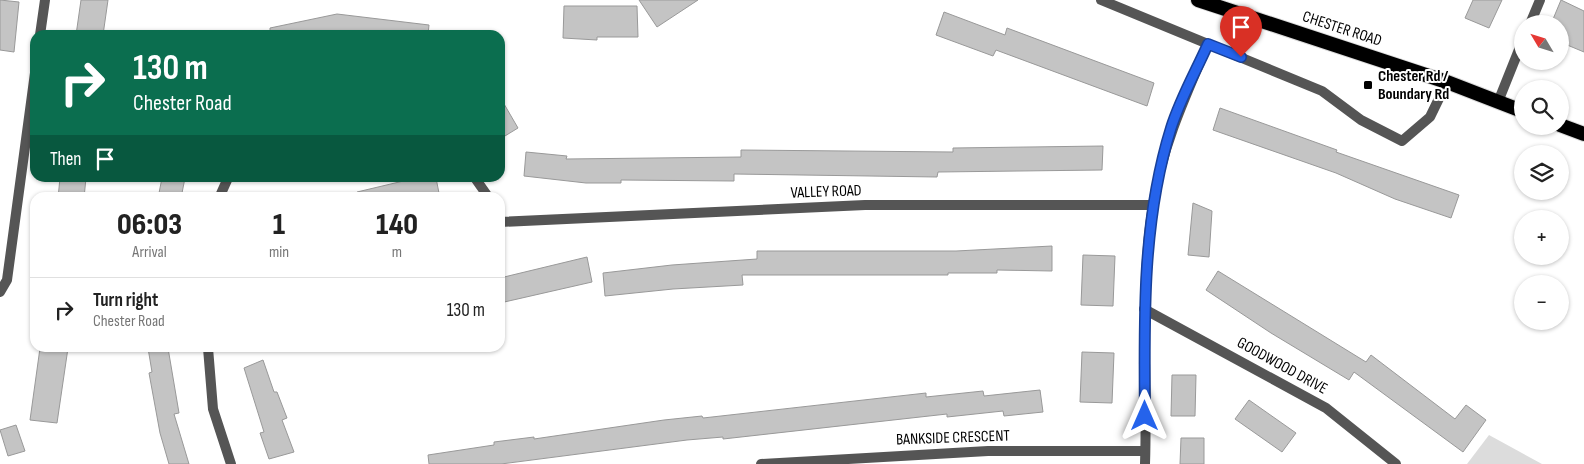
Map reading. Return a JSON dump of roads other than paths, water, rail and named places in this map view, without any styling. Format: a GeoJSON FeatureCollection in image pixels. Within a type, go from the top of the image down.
{"type":"FeatureCollection","features":[{"type":"Feature","properties":{"kind":"highway","name":"CHESTER ROAD"},"geometry":{"type":"LineString","coordinates":[[1198,0],[1447,82],[1514,108]]}},
{"type":"Feature","properties":{"kind":"highway"},"geometry":{"type":"LineString","coordinates":[[1569,128],[1584,134]]}},
{"type":"Feature","properties":{"kind":"street"},"geometry":{"type":"LineString","coordinates":[[41,30],[45,0]]}},
{"type":"Feature","properties":{"kind":"street"},"geometry":{"type":"LineString","coordinates":[[1101,0],[1322,91],[1362,120],[1402,141],[1430,117],[1447,82]]}},
{"type":"Feature","properties":{"kind":"street"},"geometry":{"type":"LineString","coordinates":[[1534,15],[1540,0]]}},
{"type":"Feature","properties":{"kind":"street"},"geometry":{"type":"LineString","coordinates":[[1145,464],[1144,309],[1153,205],[1172,126],[1208,44]]}},
{"type":"Feature","properties":{"kind":"street"},"geometry":{"type":"LineString","coordinates":[[1498,102],[1514,62]]}},
{"type":"Feature","properties":{"kind":"street"},"geometry":{"type":"LineString","coordinates":[[0,292],[7,280],[30,111]]}},
{"type":"Feature","properties":{"kind":"street","name":"VALLEY ROAD"},"geometry":{"type":"LineString","coordinates":[[505,219],[865,205],[1153,205]]}},
{"type":"Feature","properties":{"kind":"street","name":"GOODWOOD DRIVE"},"geometry":{"type":"LineString","coordinates":[[1144,309],[1326,408],[1396,464]]}},
{"type":"Feature","properties":{"kind":"street"},"geometry":{"type":"LineString","coordinates":[[208,352],[213,409],[231,464]]}},
{"type":"Feature","properties":{"kind":"street","name":"BANKSIDE CRESCENT"},"geometry":{"type":"LineString","coordinates":[[761,464],[988,451],[1145,451]]}},
{"type":"Feature","properties":{"kind":"place","name":"Chester Rd / Boundary Rd"},"geometry":{"type":"Point","coordinates":[1368,85]}}]}
